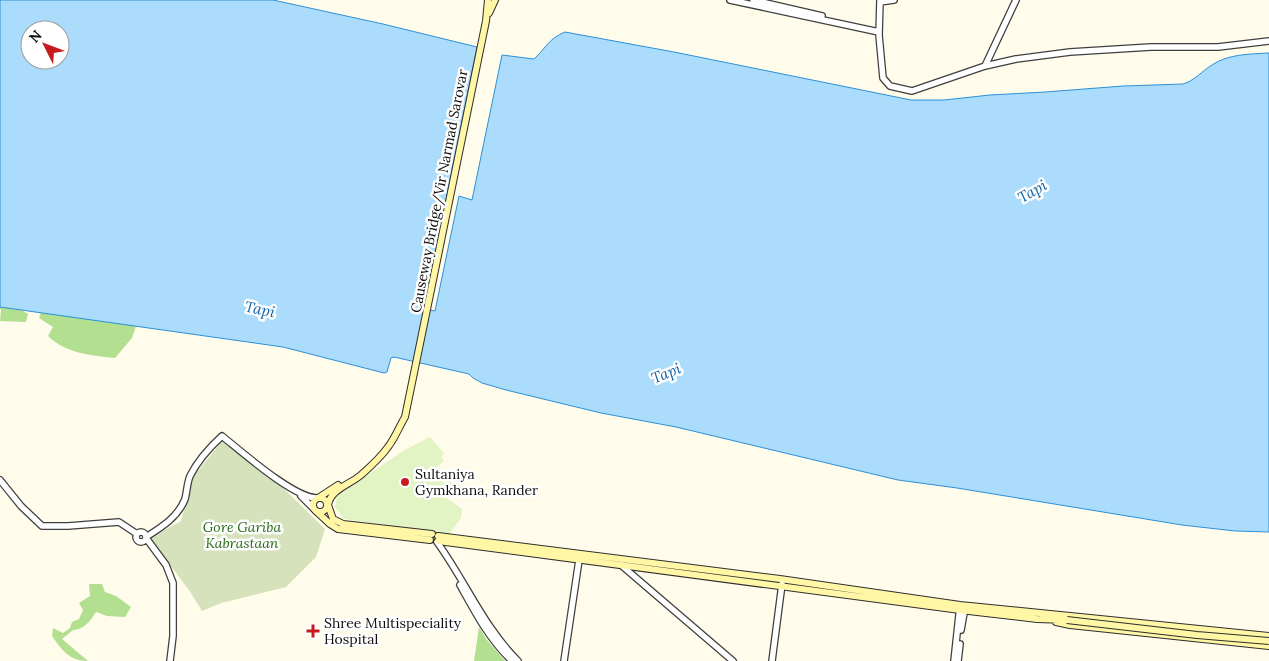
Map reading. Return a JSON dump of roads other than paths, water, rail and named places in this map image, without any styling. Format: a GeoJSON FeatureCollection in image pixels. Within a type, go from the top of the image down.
{"type":"FeatureCollection","features":[{"type":"Feature","properties":{"kind":"main road"},"geometry":{"type":"LineString","coordinates":[[486,21],[488,0]]}},
{"type":"Feature","properties":{"kind":"main road"},"geometry":{"type":"LineString","coordinates":[[486,21],[494,0]]}},
{"type":"Feature","properties":{"kind":"main road","name":"Causeway Bridge/Vir Narmad Sarovar"},"geometry":{"type":"LineString","coordinates":[[365,470],[389,446],[404,416],[416,366],[486,21]]}},
{"type":"Feature","properties":{"kind":"main road"},"geometry":{"type":"LineString","coordinates":[[365,470],[314,502],[316,510],[338,529],[435,539],[782,583],[1070,625],[1269,646]]}},
{"type":"Feature","properties":{"kind":"main road"},"geometry":{"type":"LineString","coordinates":[[316,510],[324,511],[330,498],[336,491],[361,475],[365,470]]}},
{"type":"Feature","properties":{"kind":"main road"},"geometry":{"type":"LineString","coordinates":[[318,498],[325,499],[333,519],[343,524],[579,560],[621,562]]}},
{"type":"Feature","properties":{"kind":"main road"},"geometry":{"type":"LineString","coordinates":[[962,608],[1269,638]]}},
{"type":"Feature","properties":{"kind":"main road"},"geometry":{"type":"LineString","coordinates":[[1037,619],[1067,620],[1197,635],[1269,638]]}},
{"type":"Feature","properties":{"kind":"main road"},"geometry":{"type":"LineString","coordinates":[[1172,636],[1177,628]]}},
{"type":"Feature","properties":{"kind":"main road"},"geometry":{"type":"LineString","coordinates":[[1177,628],[1185,631],[1269,638]]}},
{"type":"Feature","properties":{"kind":"street"},"geometry":{"type":"LineString","coordinates":[[730,0],[879,30]]}},
{"type":"Feature","properties":{"kind":"street"},"geometry":{"type":"LineString","coordinates":[[753,0],[879,30]]}},
{"type":"Feature","properties":{"kind":"street"},"geometry":{"type":"LineString","coordinates":[[894,0],[880,1],[880,60],[883,78],[890,86],[912,91],[985,66],[1070,52],[1218,47],[1269,41]]}},
{"type":"Feature","properties":{"kind":"street"},"geometry":{"type":"LineString","coordinates":[[985,66],[1016,0]]}},
{"type":"Feature","properties":{"kind":"street"},"geometry":{"type":"LineString","coordinates":[[0,480],[21,506],[42,526],[119,522],[137,534],[136,538],[139,542],[142,542],[166,524],[177,512],[184,500],[190,476],[222,436],[296,492],[316,510]]}},
{"type":"Feature","properties":{"kind":"street"},"geometry":{"type":"LineString","coordinates":[[296,492],[311,498],[318,498]]}},
{"type":"Feature","properties":{"kind":"street"},"geometry":{"type":"LineString","coordinates":[[146,538],[166,566],[173,583],[173,636],[170,661]]}},
{"type":"Feature","properties":{"kind":"street"},"geometry":{"type":"LineString","coordinates":[[435,539],[481,624],[496,645],[512,661]]}},
{"type":"Feature","properties":{"kind":"street"},"geometry":{"type":"LineString","coordinates":[[435,539],[485,621],[497,638],[518,661]]}},
{"type":"Feature","properties":{"kind":"street"},"geometry":{"type":"LineString","coordinates":[[564,661],[579,560]]}},
{"type":"Feature","properties":{"kind":"street"},"geometry":{"type":"LineString","coordinates":[[621,562],[733,661]]}},
{"type":"Feature","properties":{"kind":"street"},"geometry":{"type":"LineString","coordinates":[[772,661],[782,583]]}},
{"type":"Feature","properties":{"kind":"street"},"geometry":{"type":"LineString","coordinates":[[954,661],[962,608]]}},
{"type":"Feature","properties":{"kind":"street"},"geometry":{"type":"LineString","coordinates":[[958,661],[962,608]]}},
{"type":"Feature","properties":{"kind":"water","name":"Tapi"},"geometry":{"type":"Polygon","coordinates":[[[0,0],[273,0],[477,47],[424,309],[435,311],[459,196],[472,200],[502,55],[534,59],[551,40],[565,32],[911,100],[944,100],[1123,86],[1183,84],[1218,61],[1239,55],[1269,53],[1269,532],[1235,531],[1182,525],[898,480],[676,427],[601,413],[506,390],[482,383],[469,374],[394,357],[391,358],[387,372],[384,373],[283,347],[0,307],[0,0]]]}},
{"type":"Feature","properties":{"kind":"place","name":"Sultaniya Gymkhana, Rander"},"geometry":{"type":"Point","coordinates":[405,482]}},
{"type":"Feature","properties":{"kind":"place","name":"Shree Multispeciality Hospital"},"geometry":{"type":"Point","coordinates":[313,631]}},
{"type":"Feature","properties":{"kind":"park label","name":"Gore Gariba Kabrastaan"},"geometry":{"type":"Point","coordinates":[242,536]}}]}
